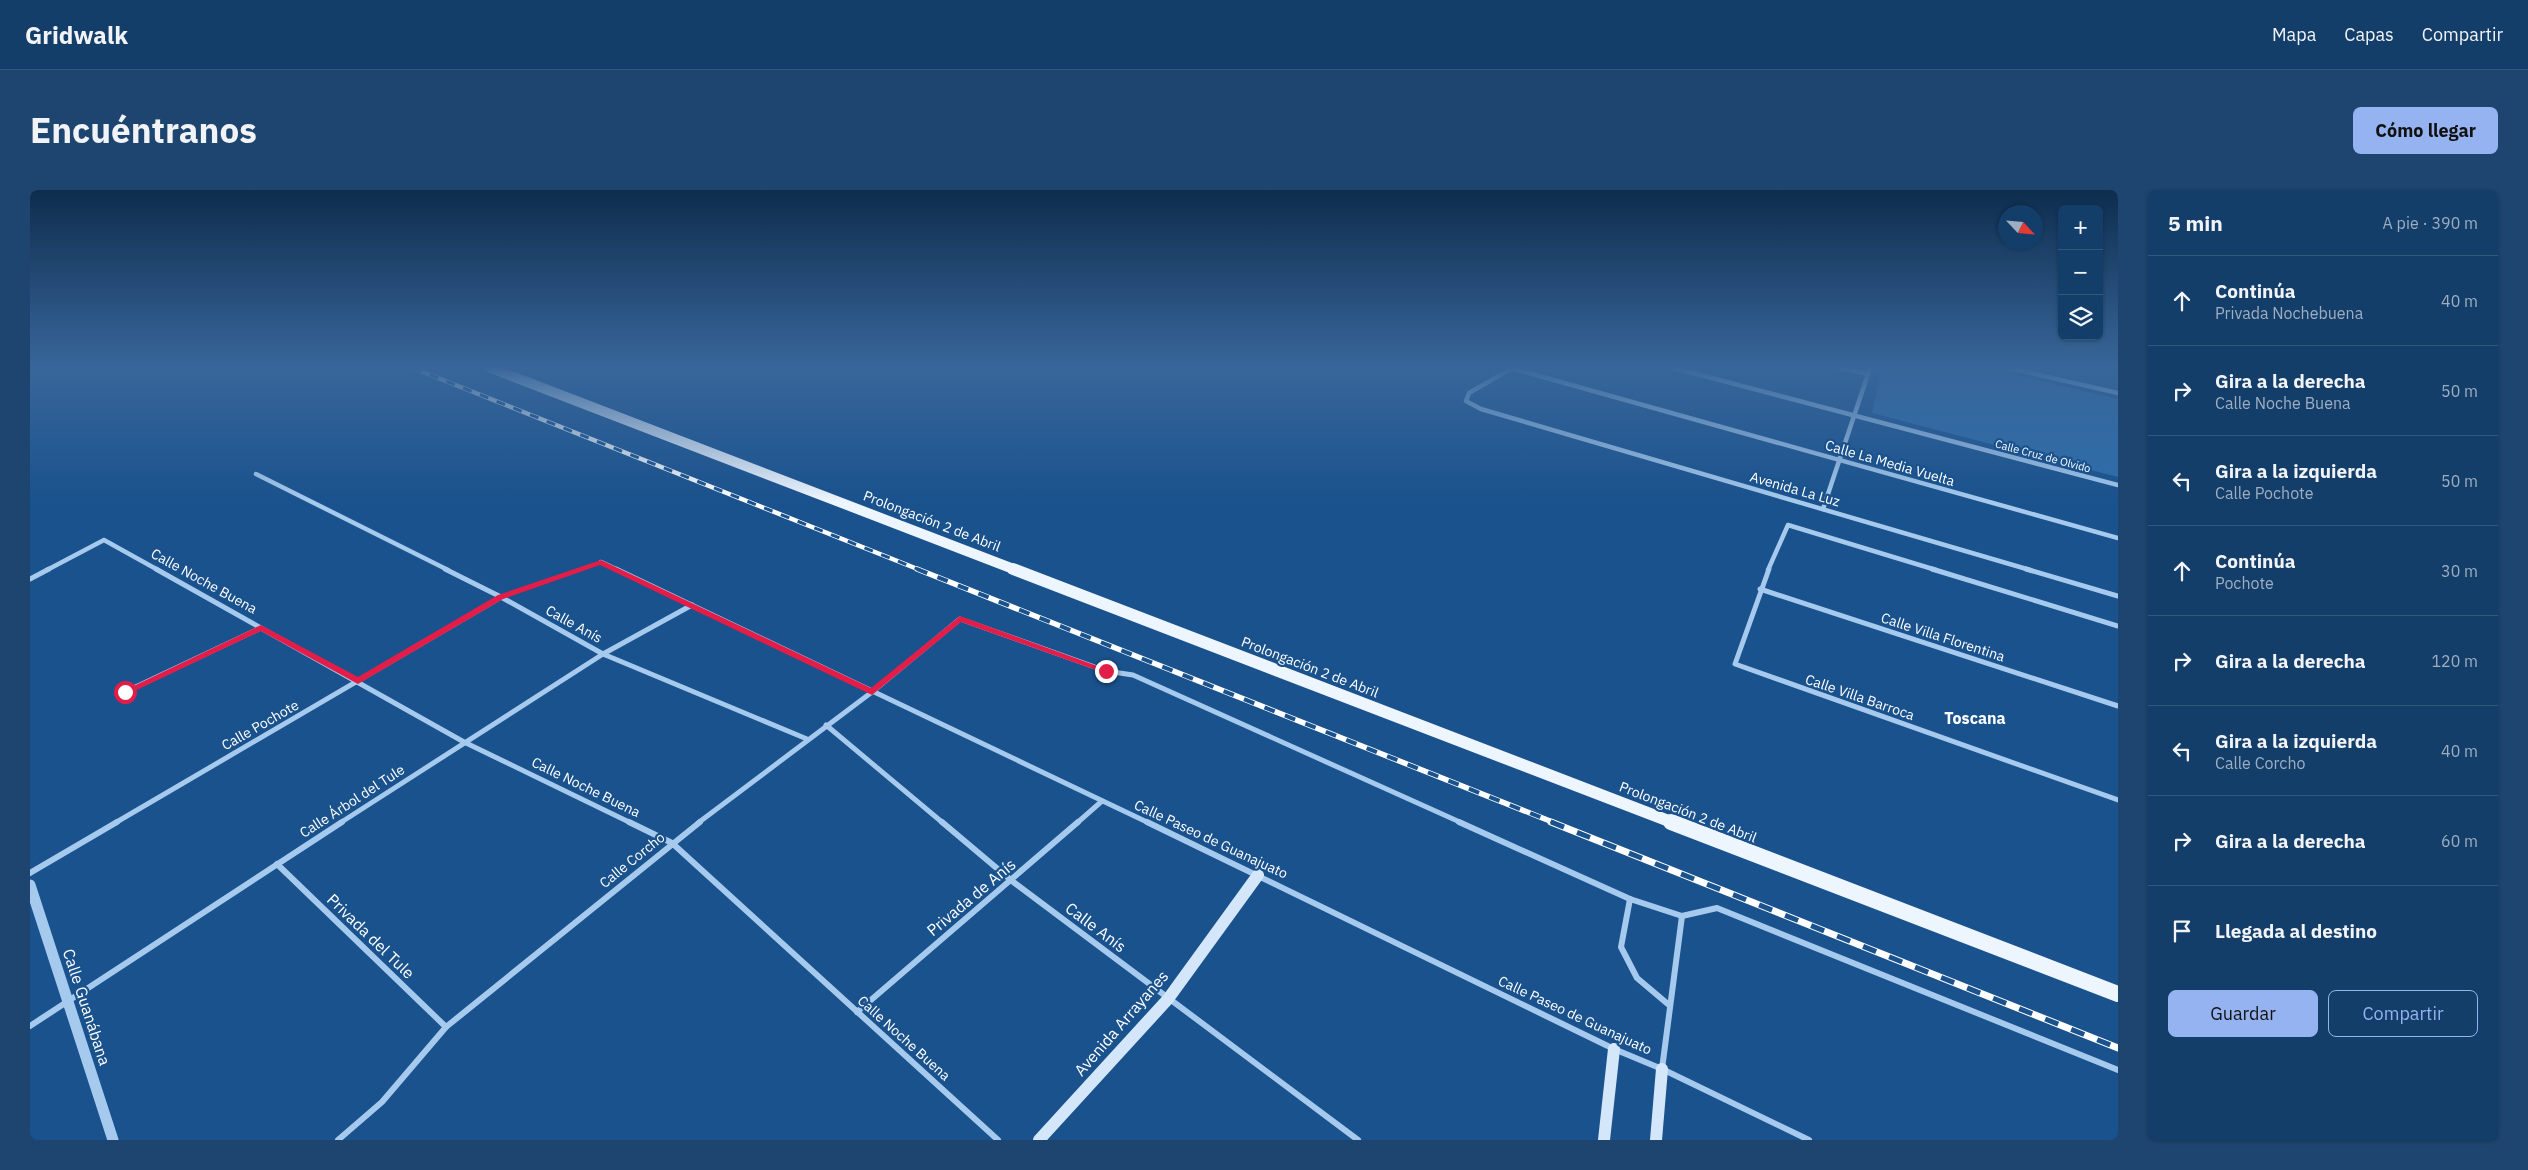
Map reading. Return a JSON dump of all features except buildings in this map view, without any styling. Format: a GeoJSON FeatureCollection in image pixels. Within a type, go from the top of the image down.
{"type":"FeatureCollection","features":[{"type":"Feature","properties":{"kind":"main road","name":"Prolongación 2 de Abril"},"geometry":{"type":"LineString","coordinates":[[605,412],[2118,994]]}},
{"type":"Feature","properties":{"kind":"main road","name":"Avenida Arrayanes"},"geometry":{"type":"LineString","coordinates":[[1038,1140],[1168,1000],[1258,875]]}},
{"type":"Feature","properties":{"kind":"main road"},"geometry":{"type":"LineString","coordinates":[[1604,1140],[1614,1049]]}},
{"type":"Feature","properties":{"kind":"main road"},"geometry":{"type":"LineString","coordinates":[[1656,1140],[1662,1069]]}},
{"type":"Feature","properties":{"kind":"street","name":"Avenida La Luz"},"geometry":{"type":"LineString","coordinates":[[1489,412],[2118,596]]}},
{"type":"Feature","properties":{"kind":"street","name":"Calle La Media Vuelta"},"geometry":{"type":"LineString","coordinates":[[1668,412],[2118,538]]}},
{"type":"Feature","properties":{"kind":"street","name":"Calle Cruz de Olvido"},"geometry":{"type":"LineString","coordinates":[[1842,412],[2118,485]]}},
{"type":"Feature","properties":{"kind":"street"},"geometry":{"type":"LineString","coordinates":[[1823,509],[1857,412]]}},
{"type":"Feature","properties":{"kind":"street","name":"Calle Anís"},"geometry":{"type":"LineString","coordinates":[[256,474],[501,597],[603,654],[807,739]]}},
{"type":"Feature","properties":{"kind":"street","name":"Calle Villa Barroca"},"geometry":{"type":"LineString","coordinates":[[2118,626],[1788,525],[1760,589],[1735,664],[2118,800]]}},
{"type":"Feature","properties":{"kind":"street","name":"Calle Noche Buena"},"geometry":{"type":"LineString","coordinates":[[30,579],[104,540],[464,742],[672,843],[998,1140]]}},
{"type":"Feature","properties":{"kind":"street","name":"Calle Paseo de Guanajuato"},"geometry":{"type":"LineString","coordinates":[[601,562],[1258,875],[1614,1049],[1662,1069],[1809,1140]]}},
{"type":"Feature","properties":{"kind":"street","name":"Calle Villa Florentina"},"geometry":{"type":"LineString","coordinates":[[1760,589],[2118,706]]}},
{"type":"Feature","properties":{"kind":"street","name":"Calle Pochote"},"geometry":{"type":"LineString","coordinates":[[30,873],[501,597]]}},
{"type":"Feature","properties":{"kind":"street","name":"Calle Árbol del Tule"},"geometry":{"type":"LineString","coordinates":[[30,1026],[464,742],[603,654],[692,605]]}},
{"type":"Feature","properties":{"kind":"street","name":"Calle Corcho"},"geometry":{"type":"LineString","coordinates":[[338,1140],[382,1102],[446,1027],[672,843],[807,739],[872,692],[960,619],[1106,671],[1133,675],[1630,900]]}},
{"type":"Feature","properties":{"kind":"street"},"geometry":{"type":"LineString","coordinates":[[125,692],[261,628]]}},
{"type":"Feature","properties":{"kind":"street","name":"Calle Anís"},"geometry":{"type":"LineString","coordinates":[[826,725],[1012,881],[1168,1000],[1358,1140]]}},
{"type":"Feature","properties":{"kind":"street","name":"Privada de Anís"},"geometry":{"type":"LineString","coordinates":[[857,1012],[1012,881],[1102,801]]}},
{"type":"Feature","properties":{"kind":"street","name":"Privada del Tule"},"geometry":{"type":"LineString","coordinates":[[277,864],[446,1027]]}},
{"type":"Feature","properties":{"kind":"street","name":"Calle Guanábana"},"geometry":{"type":"LineString","coordinates":[[30,885],[112,1140]]}},
{"type":"Feature","properties":{"kind":"street"},"geometry":{"type":"LineString","coordinates":[[1669,1005],[1636,978],[1621,947],[1630,900],[1682,916],[1717,908],[2118,1070]]}},
{"type":"Feature","properties":{"kind":"street"},"geometry":{"type":"LineString","coordinates":[[1662,1069],[1682,916]]}},
{"type":"Feature","properties":{"kind":"path"},"geometry":{"type":"LineString","coordinates":[[501,597],[601,562]]}},
{"type":"Feature","properties":{"kind":"shaded area"},"geometry":{"type":"Polygon","coordinates":[[[2118,412],[2118,477],[1872,413],[2118,412]]]}},
{"type":"Feature","properties":{"kind":"railway"},"geometry":{"type":"LineString","coordinates":[[524,412],[920,570]]}},
{"type":"Feature","properties":{"kind":"railway"},"geometry":{"type":"LineString","coordinates":[[917,569],[1555,823]]}},
{"type":"Feature","properties":{"kind":"railway"},"geometry":{"type":"LineString","coordinates":[[1551,822],[2118,1048]]}},
{"type":"Feature","properties":{"kind":"district","name":"Toscana"},"geometry":{"type":"Point","coordinates":[1975,718]}},
{"type":"Feature","properties":{"kind":"route"},"geometry":{"type":"LineString","coordinates":[[125,692],[261,628],[358,681],[501,597],[601,562],[872,692],[960,619],[1106,671]]}}]}
